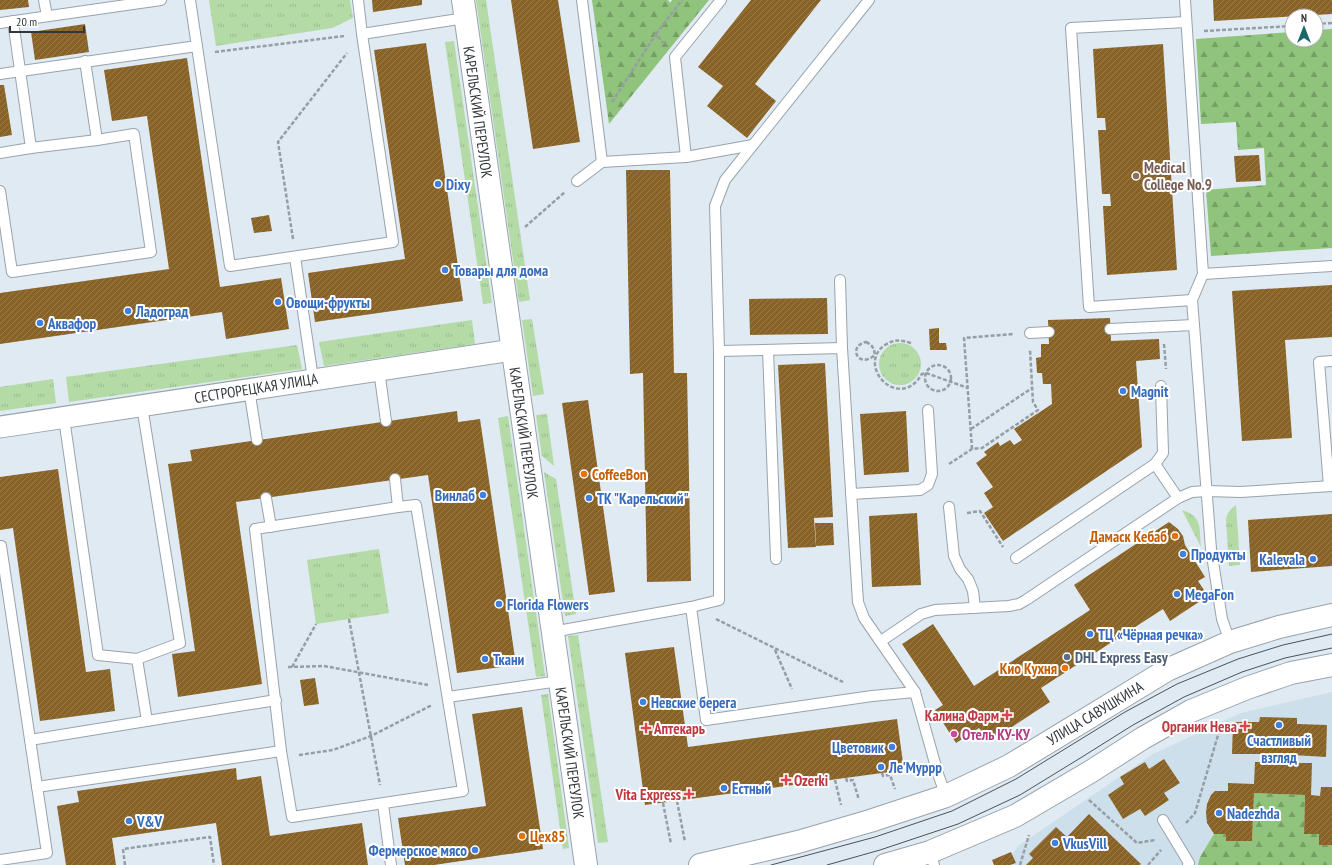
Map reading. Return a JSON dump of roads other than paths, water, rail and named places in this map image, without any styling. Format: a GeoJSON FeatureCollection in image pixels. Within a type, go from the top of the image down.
{"type":"FeatureCollection","features":[{"type":"Feature","properties":{"kind":"main road","name":"КАРЕЛЬСКИЙ ПЕРЕУЛОК"},"geometry":{"type":"LineString","coordinates":[[464,9],[586,865]]}},
{"type":"Feature","properties":{"kind":"main road","name":"УЛИЦА САВУШКИНА"},"geometry":{"type":"LineString","coordinates":[[700,865],[798,842],[870,821],[946,796],[1009,766],[1167,670],[1230,642],[1279,627],[1332,615]]}},
{"type":"Feature","properties":{"kind":"main road"},"geometry":{"type":"LineString","coordinates":[[885,865],[932,858],[1015,816],[1090,772],[1142,738],[1190,711],[1247,688],[1284,676],[1332,665]]}},
{"type":"Feature","properties":{"kind":"street","name":"СЕСТРОРЕЦКАЯ УЛИЦА"},"geometry":{"type":"LineString","coordinates":[[0,427],[512,350]]}},
{"type":"Feature","properties":{"kind":"lane"},"geometry":{"type":"LineString","coordinates":[[44,0],[47,16]]}},
{"type":"Feature","properties":{"kind":"lane"},"geometry":{"type":"LineString","coordinates":[[0,23],[161,0]]}},
{"type":"Feature","properties":{"kind":"lane"},"geometry":{"type":"LineString","coordinates":[[190,0],[230,266],[393,242],[358,0]]}},
{"type":"Feature","properties":{"kind":"lane"},"geometry":{"type":"LineString","coordinates":[[582,0],[602,162]]}},
{"type":"Feature","properties":{"kind":"lane"},"geometry":{"type":"LineString","coordinates":[[686,157],[675,57],[721,0]]}},
{"type":"Feature","properties":{"kind":"lane"},"geometry":{"type":"LineString","coordinates":[[552,632],[691,607],[719,600],[719,351],[715,206],[725,180],[869,0]]}},
{"type":"Feature","properties":{"kind":"lane"},"geometry":{"type":"LineString","coordinates":[[1185,0],[1203,274],[1192,300],[1211,549],[1222,619],[1230,642]]}},
{"type":"Feature","properties":{"kind":"lane"},"geometry":{"type":"LineString","coordinates":[[362,34],[464,9]]}},
{"type":"Feature","properties":{"kind":"lane"},"geometry":{"type":"LineString","coordinates":[[13,21],[31,148]]}},
{"type":"Feature","properties":{"kind":"lane"},"geometry":{"type":"LineString","coordinates":[[1186,22],[1071,28],[1089,307],[1192,300]]}},
{"type":"Feature","properties":{"kind":"lane"},"geometry":{"type":"LineString","coordinates":[[0,74],[85,62],[198,50]]}},
{"type":"Feature","properties":{"kind":"lane"},"geometry":{"type":"LineString","coordinates":[[85,62],[97,140]]}},
{"type":"Feature","properties":{"kind":"lane"},"geometry":{"type":"LineString","coordinates":[[0,153],[134,134],[151,252],[12,272],[0,198]]}},
{"type":"Feature","properties":{"kind":"lane"},"geometry":{"type":"LineString","coordinates":[[577,181],[602,162],[686,157],[753,145]]}},
{"type":"Feature","properties":{"kind":"lane"},"geometry":{"type":"LineString","coordinates":[[295,256],[313,380]]}},
{"type":"Feature","properties":{"kind":"lane"},"geometry":{"type":"LineString","coordinates":[[1203,274],[1332,266]]}},
{"type":"Feature","properties":{"kind":"lane"},"geometry":{"type":"LineString","coordinates":[[840,280],[842,348],[858,602],[864,618],[881,640],[915,692],[938,774],[946,796]]}},
{"type":"Feature","properties":{"kind":"lane"},"geometry":{"type":"LineString","coordinates":[[1110,329],[1194,325]]}},
{"type":"Feature","properties":{"kind":"lane"},"geometry":{"type":"LineString","coordinates":[[1030,333],[1049,332]]}},
{"type":"Feature","properties":{"kind":"lane"},"geometry":{"type":"LineString","coordinates":[[719,351],[842,348]]}},
{"type":"Feature","properties":{"kind":"lane"},"geometry":{"type":"LineString","coordinates":[[768,350],[776,559]]}},
{"type":"Feature","properties":{"kind":"lane"},"geometry":{"type":"LineString","coordinates":[[881,640],[921,614],[935,610],[1009,606],[1019,604],[1178,498],[1192,492],[1241,492],[1330,486],[1319,362],[1332,361]]}},
{"type":"Feature","properties":{"kind":"lane"},"geometry":{"type":"LineString","coordinates":[[379,370],[386,421]]}},
{"type":"Feature","properties":{"kind":"lane"},"geometry":{"type":"LineString","coordinates":[[1016,558],[1155,464],[1163,453],[1161,386]]}},
{"type":"Feature","properties":{"kind":"lane"},"geometry":{"type":"LineString","coordinates":[[249,389],[257,440]]}},
{"type":"Feature","properties":{"kind":"lane"},"geometry":{"type":"LineString","coordinates":[[64,418],[98,655],[137,659],[180,643],[142,406]]}},
{"type":"Feature","properties":{"kind":"lane"},"geometry":{"type":"LineString","coordinates":[[851,494],[920,490],[928,485],[932,474],[928,410]]}},
{"type":"Feature","properties":{"kind":"lane"},"geometry":{"type":"LineString","coordinates":[[1155,464],[1178,498]]}},
{"type":"Feature","properties":{"kind":"lane"},"geometry":{"type":"LineString","coordinates":[[394,480],[398,506]]}},
{"type":"Feature","properties":{"kind":"lane"},"geometry":{"type":"LineString","coordinates":[[266,498],[271,527]]}},
{"type":"Feature","properties":{"kind":"lane"},"geometry":{"type":"LineString","coordinates":[[416,505],[464,791],[292,817],[281,751],[255,530],[398,506],[416,505]]}},
{"type":"Feature","properties":{"kind":"lane"},"geometry":{"type":"LineString","coordinates":[[949,507],[954,556],[973,590],[975,608]]}},
{"type":"Feature","properties":{"kind":"lane"},"geometry":{"type":"LineString","coordinates":[[0,546],[47,853],[0,860]]}},
{"type":"Feature","properties":{"kind":"lane"},"geometry":{"type":"LineString","coordinates":[[691,607],[706,720],[872,696],[915,692]]}},
{"type":"Feature","properties":{"kind":"lane"},"geometry":{"type":"LineString","coordinates":[[137,659],[147,721]]}},
{"type":"Feature","properties":{"kind":"lane"},"geometry":{"type":"LineString","coordinates":[[447,693],[559,681]]}},
{"type":"Feature","properties":{"kind":"lane"},"geometry":{"type":"LineString","coordinates":[[30,740],[276,700]]}},
{"type":"Feature","properties":{"kind":"lane"},"geometry":{"type":"LineString","coordinates":[[37,787],[281,751]]}},
{"type":"Feature","properties":{"kind":"lane"},"geometry":{"type":"LineString","coordinates":[[383,804],[391,865]]}},
{"type":"Feature","properties":{"kind":"lane"},"geometry":{"type":"LineString","coordinates":[[1163,820],[1189,863],[1188,865]]}},
{"type":"Feature","properties":{"kind":"tram line"},"geometry":{"type":"LineString","coordinates":[[771,865],[875,837],[952,811],[1016,779],[1125,712],[1177,684],[1238,659],[1283,645],[1332,634]]}},
{"type":"Feature","properties":{"kind":"tram line"},"geometry":{"type":"LineString","coordinates":[[827,865],[880,850],[958,824],[1020,795],[1133,725],[1184,697],[1242,672],[1285,658],[1332,648]]}},
{"type":"Feature","properties":{"kind":"place","name":"Medical College No.9"},"geometry":{"type":"Point","coordinates":[1136,176]}},
{"type":"Feature","properties":{"kind":"place","name":"Dixy"},"geometry":{"type":"Point","coordinates":[438,184]}},
{"type":"Feature","properties":{"kind":"place","name":"Товары для дома"},"geometry":{"type":"Point","coordinates":[445,270]}},
{"type":"Feature","properties":{"kind":"place","name":"Овощи-фрукты"},"geometry":{"type":"Point","coordinates":[278,302]}},
{"type":"Feature","properties":{"kind":"place","name":"Ладоград"},"geometry":{"type":"Point","coordinates":[128,311]}},
{"type":"Feature","properties":{"kind":"place","name":"Аквафор"},"geometry":{"type":"Point","coordinates":[40,323]}},
{"type":"Feature","properties":{"kind":"place","name":"Magnit"},"geometry":{"type":"Point","coordinates":[1123,391]}},
{"type":"Feature","properties":{"kind":"place","name":"CoffeeBon"},"geometry":{"type":"Point","coordinates":[584,474]}},
{"type":"Feature","properties":{"kind":"place","name":"Винлаб"},"geometry":{"type":"Point","coordinates":[483,495]}},
{"type":"Feature","properties":{"kind":"place","name":"ТК \"Карельский\""},"geometry":{"type":"Point","coordinates":[589,498]}},
{"type":"Feature","properties":{"kind":"place","name":"Дамаск Кебаб"},"geometry":{"type":"Point","coordinates":[1175,536]}},
{"type":"Feature","properties":{"kind":"place","name":"Продукты"},"geometry":{"type":"Point","coordinates":[1183,554]}},
{"type":"Feature","properties":{"kind":"place","name":"Kalevala"},"geometry":{"type":"Point","coordinates":[1313,559]}},
{"type":"Feature","properties":{"kind":"place","name":"MegaFon"},"geometry":{"type":"Point","coordinates":[1177,594]}},
{"type":"Feature","properties":{"kind":"place","name":"Florida Flowers"},"geometry":{"type":"Point","coordinates":[499,604]}},
{"type":"Feature","properties":{"kind":"place","name":"ТЦ «Чёрная речка»"},"geometry":{"type":"Point","coordinates":[1090,634]}},
{"type":"Feature","properties":{"kind":"place","name":"DHL Express Easy"},"geometry":{"type":"Point","coordinates":[1067,657]}},
{"type":"Feature","properties":{"kind":"place","name":"Ткани"},"geometry":{"type":"Point","coordinates":[485,659]}},
{"type":"Feature","properties":{"kind":"place","name":"Кио Кухня"},"geometry":{"type":"Point","coordinates":[1065,668]}},
{"type":"Feature","properties":{"kind":"place","name":"Невские берега"},"geometry":{"type":"Point","coordinates":[643,702]}},
{"type":"Feature","properties":{"kind":"place","name":"Калина Фарм"},"geometry":{"type":"Point","coordinates":[1007,715]}},
{"type":"Feature","properties":{"kind":"place","name":"Счастливый взгляд"},"geometry":{"type":"Point","coordinates":[1279,725]}},
{"type":"Feature","properties":{"kind":"place","name":"Органик Нева"},"geometry":{"type":"Point","coordinates":[1245,726]}},
{"type":"Feature","properties":{"kind":"place","name":"Аптекарь"},"geometry":{"type":"Point","coordinates":[646,728]}},
{"type":"Feature","properties":{"kind":"place","name":"Отель КУ-КУ"},"geometry":{"type":"Point","coordinates":[954,734]}},
{"type":"Feature","properties":{"kind":"place","name":"Цветовик"},"geometry":{"type":"Point","coordinates":[892,747]}},
{"type":"Feature","properties":{"kind":"place","name":"Ле'Муррр"},"geometry":{"type":"Point","coordinates":[881,767]}},
{"type":"Feature","properties":{"kind":"place","name":"Ozerki"},"geometry":{"type":"Point","coordinates":[786,780]}},
{"type":"Feature","properties":{"kind":"place","name":"Естный"},"geometry":{"type":"Point","coordinates":[724,788]}},
{"type":"Feature","properties":{"kind":"place","name":"Vita Express"},"geometry":{"type":"Point","coordinates":[689,794]}},
{"type":"Feature","properties":{"kind":"place","name":"Nadezhda"},"geometry":{"type":"Point","coordinates":[1219,813]}},
{"type":"Feature","properties":{"kind":"place","name":"V&V"},"geometry":{"type":"Point","coordinates":[129,821]}},
{"type":"Feature","properties":{"kind":"place","name":"Цех85"},"geometry":{"type":"Point","coordinates":[522,836]}},
{"type":"Feature","properties":{"kind":"place","name":"VkusVill"},"geometry":{"type":"Point","coordinates":[1055,843]}},
{"type":"Feature","properties":{"kind":"place","name":"Фермерское мясо"},"geometry":{"type":"Point","coordinates":[475,850]}}]}
